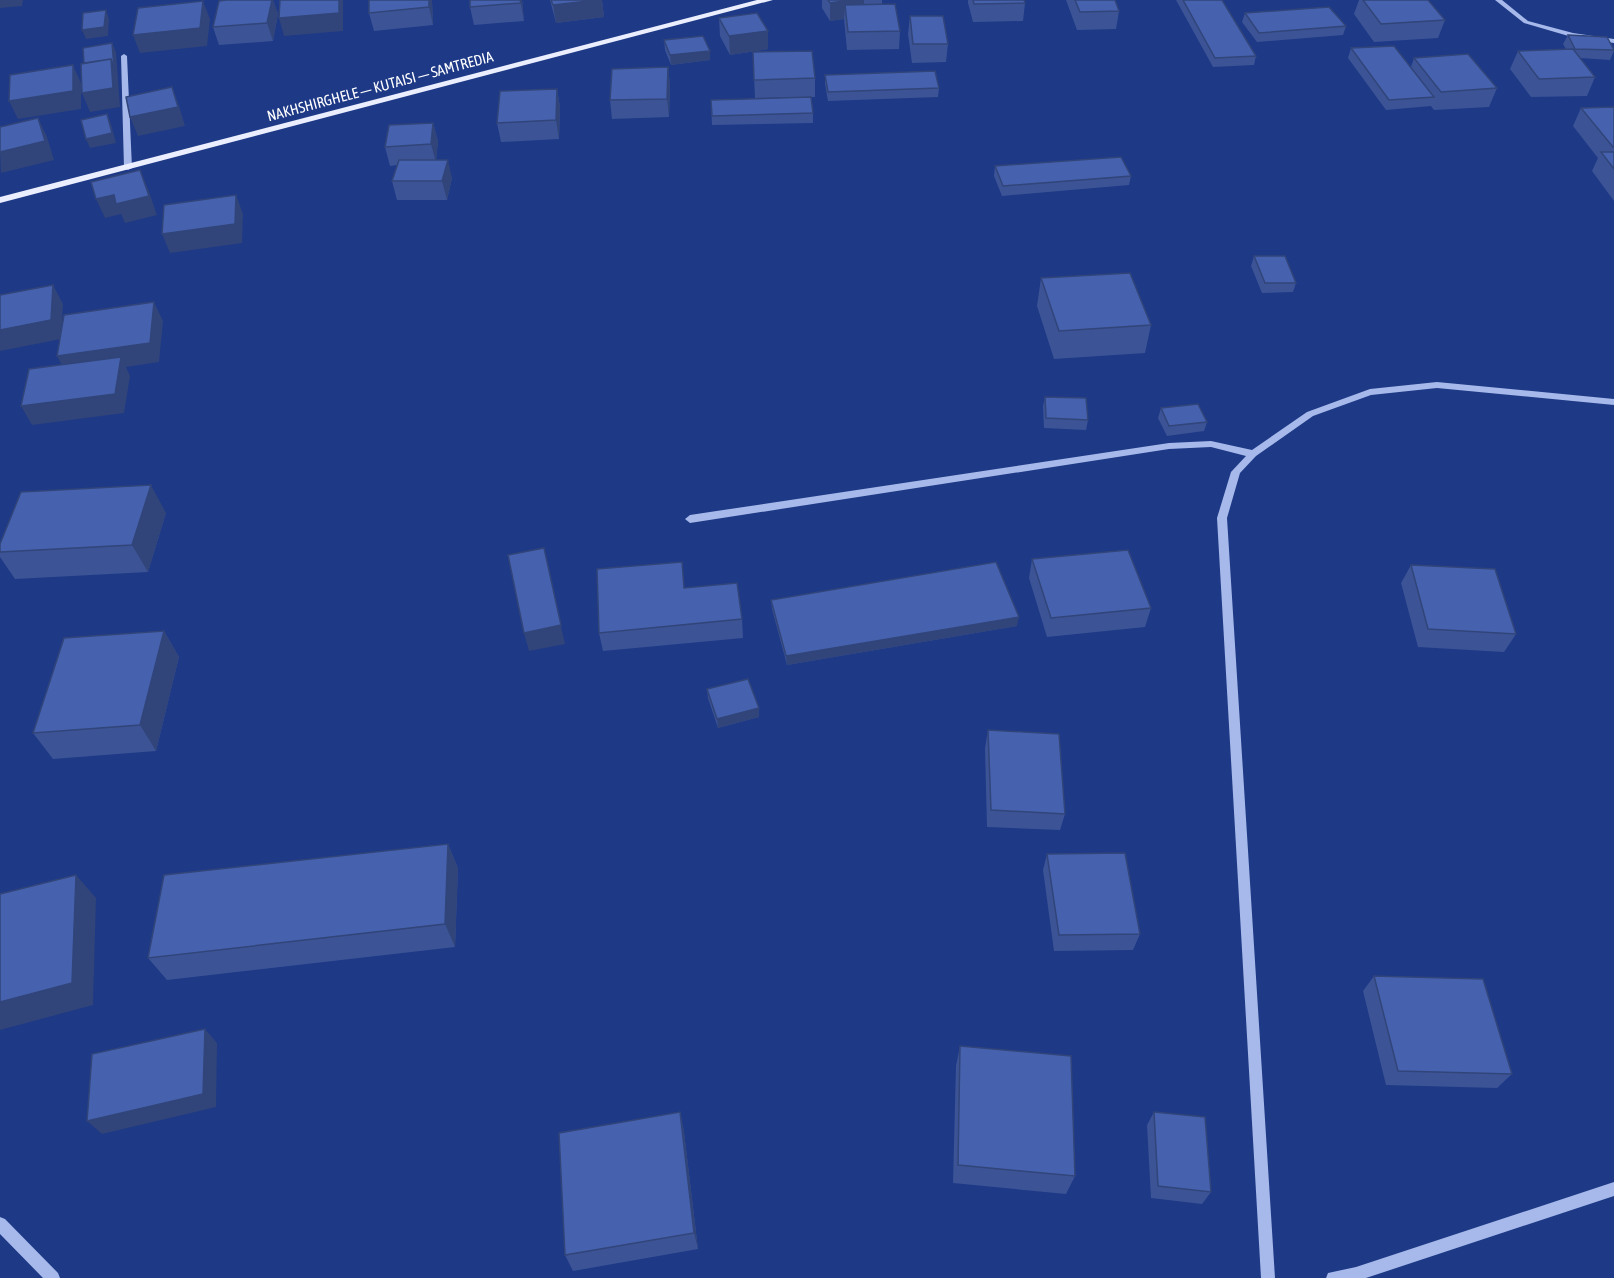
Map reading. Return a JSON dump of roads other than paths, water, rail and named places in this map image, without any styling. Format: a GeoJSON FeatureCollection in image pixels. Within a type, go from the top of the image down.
{"type":"FeatureCollection","features":[{"type":"Feature","properties":{"kind":"main road","name":"NAKHSHIRGHELE — KUTAISI — SAMTREDIA"},"geometry":{"type":"LineString","coordinates":[[0,200],[768,0]]}},
{"type":"Feature","properties":{"kind":"street"},"geometry":{"type":"LineString","coordinates":[[1498,0],[1526,22],[1572,35],[1614,41]]}},
{"type":"Feature","properties":{"kind":"street"},"geometry":{"type":"LineString","coordinates":[[124,56],[128,168]]}},
{"type":"Feature","properties":{"kind":"street"},"geometry":{"type":"LineString","coordinates":[[1268,1278],[1222,519],[1236,472],[1253,454],[1310,414],[1370,392],[1437,385],[1614,402]]}},
{"type":"Feature","properties":{"kind":"street"},"geometry":{"type":"LineString","coordinates":[[690,519],[1169,446],[1211,444],[1253,454]]}},
{"type":"Feature","properties":{"kind":"street"},"geometry":{"type":"LineString","coordinates":[[1333,1278],[1356,1274],[1614,1189]]}},
{"type":"Feature","properties":{"kind":"street"},"geometry":{"type":"LineString","coordinates":[[0,1224],[53,1278]]}}]}
